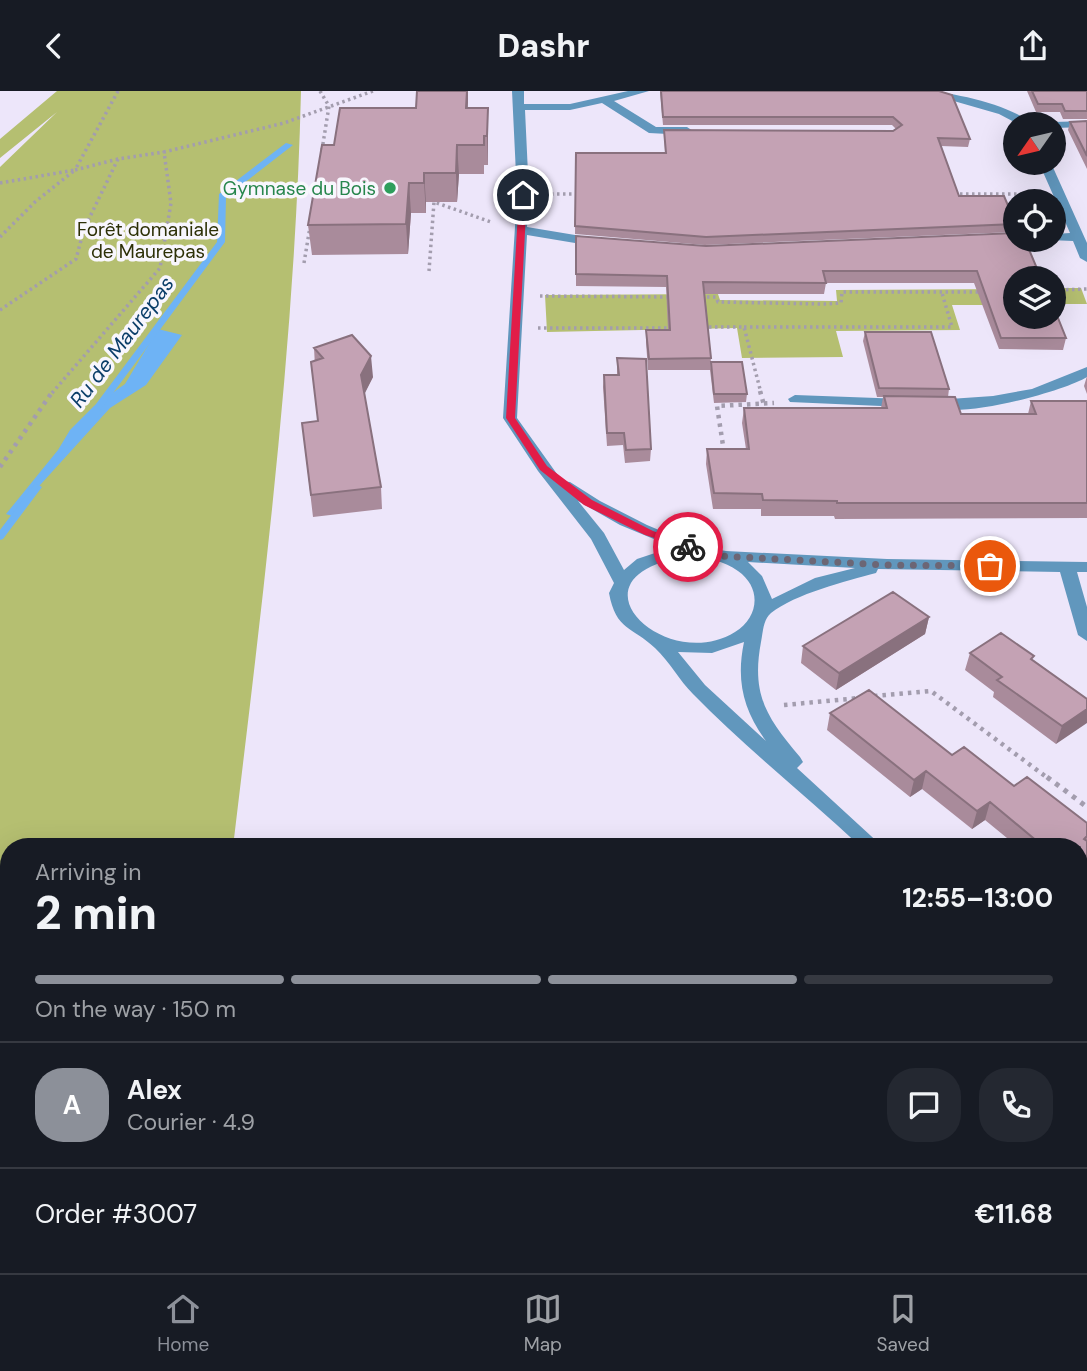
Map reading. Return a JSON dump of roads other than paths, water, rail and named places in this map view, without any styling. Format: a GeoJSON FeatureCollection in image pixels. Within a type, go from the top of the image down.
{"type":"FeatureCollection","features":[{"type":"Feature","properties":{"kind":"street"},"geometry":{"type":"LineString","coordinates":[[518,91],[523,195],[510,418],[543,468],[598,537],[622,582]]}},
{"type":"Feature","properties":{"kind":"street"},"geometry":{"type":"LineString","coordinates":[[518,107],[570,107],[643,91]]}},
{"type":"Feature","properties":{"kind":"street"},"geometry":{"type":"LineString","coordinates":[[925,91],[1003,112]]}},
{"type":"Feature","properties":{"kind":"street"},"geometry":{"type":"LineString","coordinates":[[605,100],[653,131],[706,131]]}},
{"type":"Feature","properties":{"kind":"street"},"geometry":{"type":"LineString","coordinates":[[1066,125],[1087,124]]}},
{"type":"Feature","properties":{"kind":"street"},"geometry":{"type":"LineString","coordinates":[[1050,175],[1087,258]]}},
{"type":"Feature","properties":{"kind":"street"},"geometry":{"type":"LineString","coordinates":[[522,230],[612,244]]}},
{"type":"Feature","properties":{"kind":"street"},"geometry":{"type":"LineString","coordinates":[[1066,237],[1077,237]]}},
{"type":"Feature","properties":{"kind":"street"},"geometry":{"type":"LineString","coordinates":[[795,398],[956,404],[1017,397],[1076,379],[1087,370]]}},
{"type":"Feature","properties":{"kind":"street"},"geometry":{"type":"LineString","coordinates":[[543,468],[588,502],[649,533],[697,551],[721,556],[887,565],[1087,567]]}},
{"type":"Feature","properties":{"kind":"street"},"geometry":{"type":"LineString","coordinates":[[697,551],[665,552],[638,563],[622,582],[618,597],[622,612],[636,629],[659,642],[685,648],[711,647],[736,640],[755,627]]}},
{"type":"Feature","properties":{"kind":"street"},"geometry":{"type":"LineString","coordinates":[[721,556],[742,566],[756,579],[764,594],[764,610],[755,627],[746,671],[753,708],[772,736],[847,822]]}},
{"type":"Feature","properties":{"kind":"street"},"geometry":{"type":"LineString","coordinates":[[764,610],[821,582],[887,565]]}},
{"type":"Feature","properties":{"kind":"street"},"geometry":{"type":"LineString","coordinates":[[1067,567],[1087,635]]}},
{"type":"Feature","properties":{"kind":"street"},"geometry":{"type":"LineString","coordinates":[[659,642],[698,688],[864,838]]}},
{"type":"Feature","properties":{"kind":"water"},"geometry":{"type":"Polygon","coordinates":[[[158,329],[182,335],[146,385],[110,408],[12,516],[6,514],[58,450],[70,430],[94,406],[125,384],[158,329]]]}},
{"type":"Feature","properties":{"kind":"waterway","name":"Ru de Maurepas"},"geometry":{"type":"LineString","coordinates":[[96,410],[221,242],[222,196],[289,145]]}},
{"type":"Feature","properties":{"kind":"waterway","name":"Ru de Maurepas"},"geometry":{"type":"LineString","coordinates":[[0,537],[37,487]]}},
{"type":"Feature","properties":{"kind":"place","name":"Gymnase du Bois"},"geometry":{"type":"Point","coordinates":[390,188]}},
{"type":"Feature","properties":{"kind":"park label","name":"Forêt domaniale de Maurepas"},"geometry":{"type":"Point","coordinates":[148,240]}}]}
